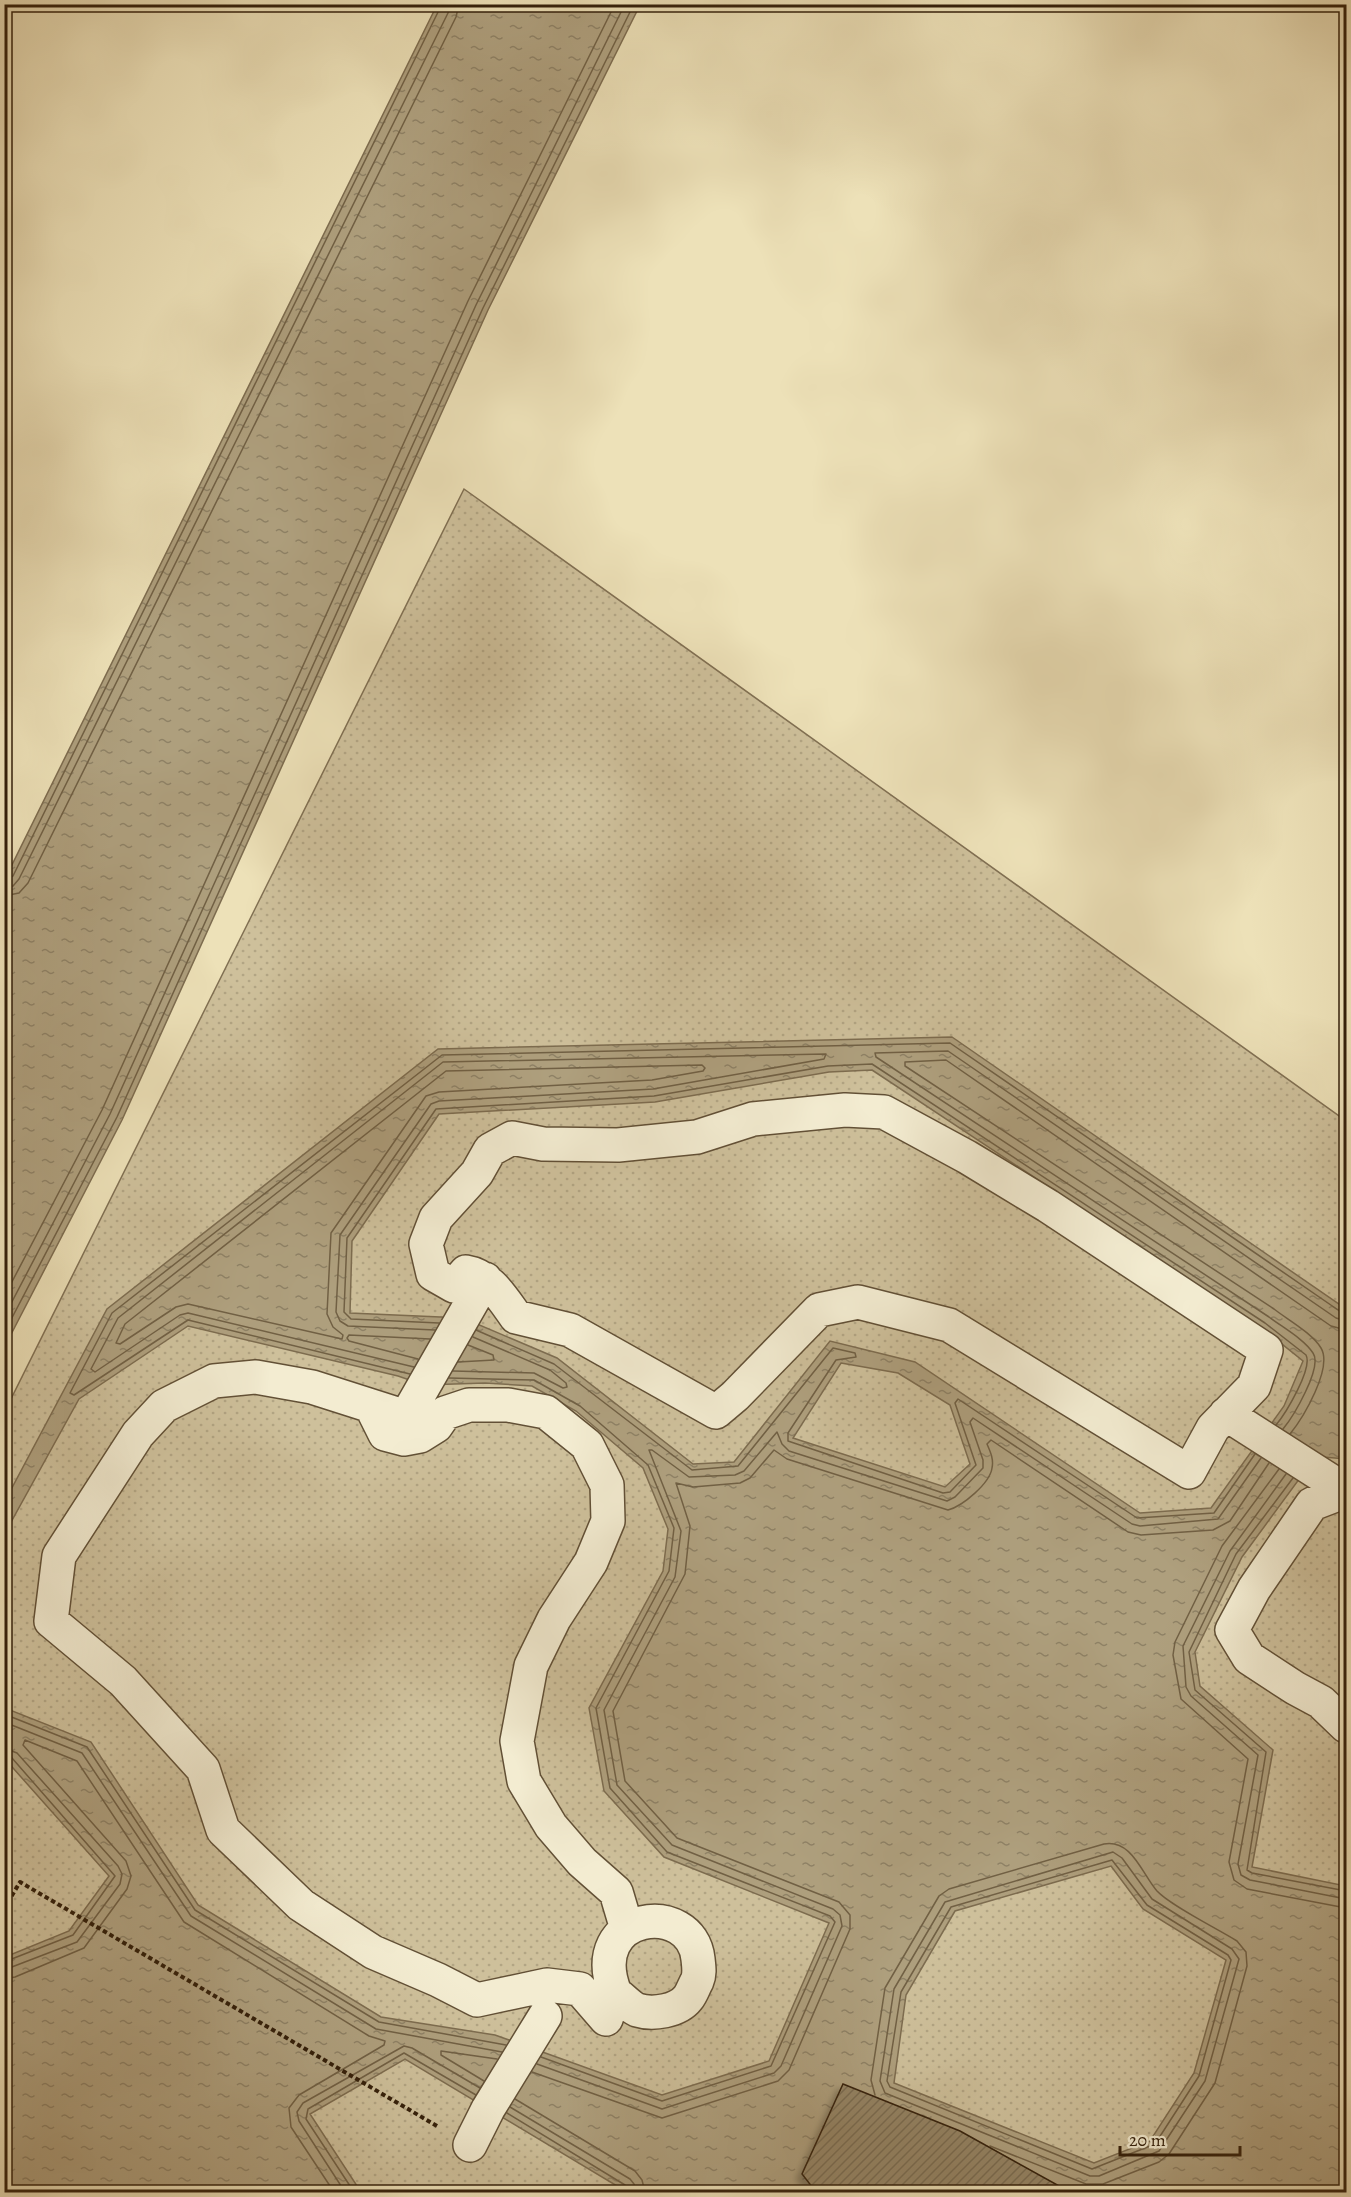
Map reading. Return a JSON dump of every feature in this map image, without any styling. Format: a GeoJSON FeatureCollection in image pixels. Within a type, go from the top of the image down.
{"type":"FeatureCollection","features":[{"type":"Feature","properties":{"kind":"lane"},"geometry":{"type":"LineString","coordinates":[[844,1110],[884,1112],[967,1157],[1048,1206],[1266,1350],[1254,1386],[1213,1428],[1189,1472],[949,1325],[858,1302],[819,1310],[742,1390],[716,1412],[570,1330],[516,1317],[480,1288],[466,1272],[454,1286],[433,1274],[426,1244],[436,1218],[477,1173],[490,1150],[512,1138],[543,1144],[618,1145],[697,1137],[753,1119],[844,1110]]}},
{"type":"Feature","properties":{"kind":"lane"},"geometry":{"type":"LineString","coordinates":[[470,2145],[488,2109],[545,2016],[514,2017],[373,1952],[301,1905],[223,1830],[203,1769],[123,1681],[51,1621],[59,1556],[85,1512],[138,1434],[165,1406],[214,1382],[256,1377],[312,1387],[406,1417],[480,1288]]}},
{"type":"Feature","properties":{"kind":"lane"},"geometry":{"type":"LineString","coordinates":[[371,1406],[385,1434],[404,1439],[420,1436],[436,1426],[445,1413],[470,1405],[508,1405],[546,1412],[587,1445],[607,1485],[608,1521],[591,1562],[554,1619],[531,1666],[517,1741],[524,1781],[551,1826],[582,1862],[616,1892],[627,1929]]}},
{"type":"Feature","properties":{"kind":"lane"},"geometry":{"type":"LineString","coordinates":[[1226,1414],[1346,1490]]}},
{"type":"Feature","properties":{"kind":"lane"},"geometry":{"type":"LineString","coordinates":[[1346,1490],[1312,1504],[1254,1589],[1232,1629],[1249,1658],[1295,1688],[1321,1701],[1347,1726]]}},
{"type":"Feature","properties":{"kind":"lane"},"geometry":{"type":"LineString","coordinates":[[653,1920],[679,1928],[697,1948],[700,1975],[688,1999],[664,2012],[637,2010],[615,1993],[609,1976],[608,1958],[615,1941],[627,1929],[653,1920]]}},
{"type":"Feature","properties":{"kind":"lane"},"geometry":{"type":"LineString","coordinates":[[477,2000],[547,1985],[580,1989],[606,2019],[615,1993]]}},
{"type":"Feature","properties":{"kind":"path"},"geometry":{"type":"LineString","coordinates":[[4,1909],[20,1882],[438,2127]]}},
{"type":"Feature","properties":{"kind":"shaded area"},"geometry":{"type":"Polygon","coordinates":[[[464,489],[1346,1121],[1346,2192],[5,2192],[4,1413],[464,489]]]}},
{"type":"Feature","properties":{"kind":"water"},"geometry":{"type":"Polygon","coordinates":[[[437,5],[640,5],[488,310],[122,1120],[5,1346],[5,879],[437,5]]]}},
{"type":"Feature","properties":{"kind":"water"},"geometry":{"type":"Polygon","coordinates":[[[952,1037],[1346,1309],[1346,1459],[1323,1457],[1308,1467],[1242,1557],[1195,1652],[1200,1686],[1273,1750],[1252,1867],[1346,1886],[1346,2192],[627,2192],[405,2059],[310,2114],[361,2192],[5,2192],[5,1957],[69,1931],[109,1876],[5,1759],[5,1708],[91,1742],[198,1905],[381,2017],[495,2035],[662,2095],[769,2061],[829,1923],[664,1857],[604,1791],[589,1708],[663,1571],[668,1529],[643,1468],[576,1411],[532,1386],[485,1383],[424,1385],[398,1376],[188,1326],[79,1399],[5,1533],[5,1501],[107,1309],[438,1049],[952,1037]],[[872,1070],[829,1072],[655,1102],[439,1114],[352,1241],[350,1313],[463,1318],[557,1358],[693,1464],[734,1462],[830,1341],[915,1362],[1140,1513],[1211,1508],[1284,1406],[1303,1361],[1262,1328],[872,1070]],[[841,1363],[793,1438],[945,1487],[970,1464],[950,1405],[898,1373],[841,1363]],[[1111,1866],[955,1911],[906,1995],[894,2083],[1094,2163],[1150,2141],[1194,2073],[1226,1960],[1143,1909],[1111,1866]]]}},
{"type":"Feature","properties":{"kind":"building"},"geometry":{"type":"Polygon","coordinates":[[[843,2084],[960,2131],[1070,2192],[816,2192],[802,2174],[843,2084]]]}}]}
